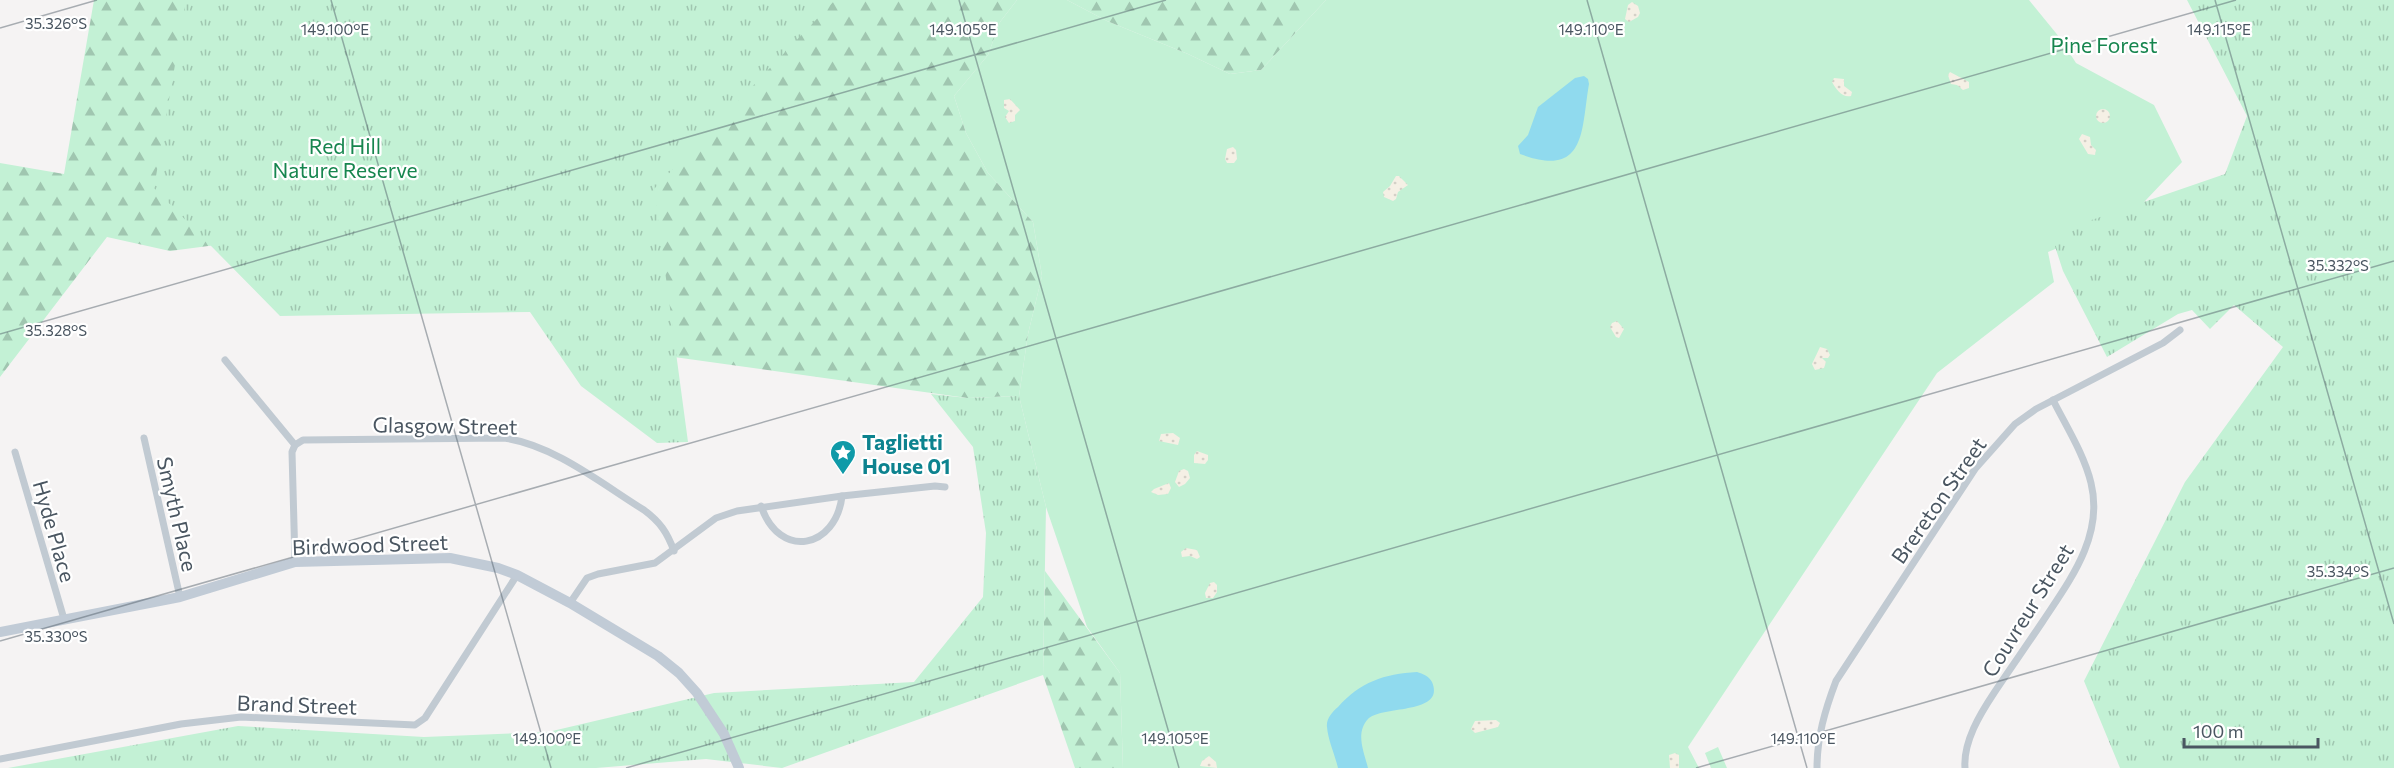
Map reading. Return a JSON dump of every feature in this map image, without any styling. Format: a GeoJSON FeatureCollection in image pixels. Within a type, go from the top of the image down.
{"type":"FeatureCollection","features":[{"type":"Feature","properties":{"kind":"street","name":"Brereton Street"},"geometry":{"type":"LineString","coordinates":[[1817,768],[1817,750],[1824,711],[1836,681],[1981,462],[2015,424],[2053,400],[2163,343],[2180,330]]}},
{"type":"Feature","properties":{"kind":"street"},"geometry":{"type":"LineString","coordinates":[[225,360],[295,446],[292,452],[295,562]]}},
{"type":"Feature","properties":{"kind":"street","name":"Couvreur Street"},"geometry":{"type":"LineString","coordinates":[[1965,768],[1969,740],[1986,705],[2076,571],[2090,536],[2093,511],[2091,483],[2078,450],[2053,400]]}},
{"type":"Feature","properties":{"kind":"street","name":"Smyth Place"},"geometry":{"type":"LineString","coordinates":[[144,438],[180,597]]}},
{"type":"Feature","properties":{"kind":"street","name":"Glasgow Street"},"geometry":{"type":"LineString","coordinates":[[295,446],[303,440],[504,438],[522,441],[546,450],[644,510],[666,531],[674,551]]}},
{"type":"Feature","properties":{"kind":"street","name":"Hyde Place"},"geometry":{"type":"LineString","coordinates":[[15,452],[64,619]]}},
{"type":"Feature","properties":{"kind":"street"},"geometry":{"type":"LineString","coordinates":[[570,603],[587,578],[655,562],[674,551],[716,518],[761,506],[935,486],[945,488]]}},
{"type":"Feature","properties":{"kind":"street"},"geometry":{"type":"LineString","coordinates":[[761,506],[765,520],[783,539],[811,540],[823,534],[834,521],[840,509],[842,496]]}},
{"type":"Feature","properties":{"kind":"street","name":"Birdwood Street"},"geometry":{"type":"LineString","coordinates":[[0,632],[180,597],[295,562],[450,558],[498,568],[517,575],[570,603],[658,656],[679,673],[697,693],[724,734],[739,768]]}},
{"type":"Feature","properties":{"kind":"street","name":"Brand Street"},"geometry":{"type":"LineString","coordinates":[[0,759],[182,724],[241,717],[415,724],[425,718],[517,575]]}},
{"type":"Feature","properties":{"kind":"green space"},"geometry":{"type":"Polygon","coordinates":[[[94,0],[1017,0],[1000,22],[988,55],[954,96],[966,133],[988,173],[1033,222],[1042,276],[1028,334],[1019,396],[967,398],[674,357],[617,337],[276,237],[170,251],[107,237],[0,377],[0,163],[64,174],[94,0]]]}},
{"type":"Feature","properties":{"kind":"green space","name":"Red Hill Nature Reserve"},"geometry":{"type":"Polygon","coordinates":[[[186,0],[835,0],[654,189],[688,442],[657,443],[581,386],[530,312],[280,316],[154,188],[186,0]]]}},
{"type":"Feature","properties":{"kind":"green space"},"geometry":{"type":"Polygon","coordinates":[[[1017,0],[1067,0],[1107,21],[1230,74],[1261,70],[1326,0],[2029,0],[2060,38],[2076,63],[2154,105],[2182,162],[2128,219],[2048,252],[2054,282],[1937,373],[1688,747],[1699,768],[1123,768],[1120,673],[1087,627],[1046,507],[1019,396],[1028,334],[1042,276],[1033,222],[988,173],[966,133],[954,96],[988,55],[1000,22],[1017,0]]]}},
{"type":"Feature","properties":{"kind":"green space"},"geometry":{"type":"Polygon","coordinates":[[[1067,0],[1326,0],[1261,70],[1230,74],[1107,21],[1067,0]]]}},
{"type":"Feature","properties":{"kind":"green space"},"geometry":{"type":"Polygon","coordinates":[[[2187,0],[2394,0],[2394,768],[2120,768],[2084,681],[2185,482],[2283,347],[2234,305],[2210,329],[2192,310],[2178,314],[2107,357],[2063,271],[2051,234],[2225,174],[2247,116],[2187,0]]]}},
{"type":"Feature","properties":{"kind":"green space"},"geometry":{"type":"Polygon","coordinates":[[[931,394],[967,398],[1019,396],[1046,507],[1043,675],[782,768],[706,759],[596,768],[8,768],[238,726],[424,737],[548,732],[714,693],[914,682],[983,597],[986,533],[973,447],[931,394]]]}},
{"type":"Feature","properties":{"kind":"green space"},"geometry":{"type":"Polygon","coordinates":[[[1045,571],[1120,673],[1123,768],[1075,768],[1043,675],[1045,571]]]}},
{"type":"Feature","properties":{"kind":"green space"},"geometry":{"type":"Polygon","coordinates":[[[1718,747],[1727,768],[1711,768],[1705,753],[1718,747]]]}},
{"type":"Feature","properties":{"kind":"sand"},"geometry":{"type":"Polygon","coordinates":[[[1632,2],[1638,6],[1640,13],[1638,17],[1629,22],[1625,19],[1628,5],[1632,2]]]}},
{"type":"Feature","properties":{"kind":"sand"},"geometry":{"type":"Polygon","coordinates":[[[1950,72],[1969,82],[1969,88],[1963,90],[1951,84],[1948,75],[1950,72]]]}},
{"type":"Feature","properties":{"kind":"sand"},"geometry":{"type":"Polygon","coordinates":[[[1834,78],[1844,79],[1844,86],[1852,92],[1851,96],[1845,96],[1837,90],[1832,82],[1834,78]]]}},
{"type":"Feature","properties":{"kind":"sand"},"geometry":{"type":"Polygon","coordinates":[[[1010,99],[1020,110],[1015,115],[1015,121],[1009,123],[1005,117],[1009,111],[1004,108],[1004,100],[1010,99]]]}},
{"type":"Feature","properties":{"kind":"sand"},"geometry":{"type":"Polygon","coordinates":[[[2103,109],[2108,111],[2110,116],[2108,121],[2103,123],[2098,121],[2096,116],[2098,111],[2103,109]]]}},
{"type":"Feature","properties":{"kind":"sand"},"geometry":{"type":"Polygon","coordinates":[[[2082,134],[2090,137],[2091,145],[2096,150],[2095,155],[2088,154],[2079,139],[2082,134]]]}},
{"type":"Feature","properties":{"kind":"sand"},"geometry":{"type":"Polygon","coordinates":[[[1233,147],[1236,150],[1237,159],[1234,163],[1227,163],[1225,159],[1227,149],[1233,147]]]}},
{"type":"Feature","properties":{"kind":"sand"},"geometry":{"type":"Polygon","coordinates":[[[1396,176],[1408,185],[1398,192],[1393,201],[1384,197],[1383,192],[1396,176]]]}},
{"type":"Feature","properties":{"kind":"sand"},"geometry":{"type":"Polygon","coordinates":[[[1617,321],[1624,329],[1619,338],[1610,327],[1617,321]]]}},
{"type":"Feature","properties":{"kind":"sand"},"geometry":{"type":"Polygon","coordinates":[[[1820,347],[1827,349],[1830,355],[1828,358],[1822,358],[1826,362],[1824,368],[1815,370],[1812,364],[1820,347]]]}},
{"type":"Feature","properties":{"kind":"sand"},"geometry":{"type":"Polygon","coordinates":[[[1173,433],[1180,438],[1178,445],[1159,441],[1161,434],[1173,433]]]}},
{"type":"Feature","properties":{"kind":"sand"},"geometry":{"type":"Polygon","coordinates":[[[1197,451],[1208,455],[1205,464],[1194,463],[1194,455],[1197,451]]]}},
{"type":"Feature","properties":{"kind":"sand"},"geometry":{"type":"Polygon","coordinates":[[[1184,469],[1188,471],[1190,478],[1179,487],[1175,482],[1179,471],[1184,469]]]}},
{"type":"Feature","properties":{"kind":"sand"},"geometry":{"type":"Polygon","coordinates":[[[1169,483],[1171,488],[1168,494],[1158,495],[1151,492],[1154,489],[1169,483]]]}},
{"type":"Feature","properties":{"kind":"sand"},"geometry":{"type":"Polygon","coordinates":[[[1186,548],[1197,550],[1200,557],[1197,559],[1190,556],[1182,557],[1181,552],[1186,548]]]}},
{"type":"Feature","properties":{"kind":"sand"},"geometry":{"type":"Polygon","coordinates":[[[1214,582],[1217,585],[1217,592],[1213,598],[1206,598],[1205,593],[1210,583],[1214,582]]]}},
{"type":"Feature","properties":{"kind":"sand"},"geometry":{"type":"Polygon","coordinates":[[[1496,720],[1500,723],[1498,727],[1475,733],[1471,729],[1475,721],[1496,720]]]}},
{"type":"Feature","properties":{"kind":"sand"},"geometry":{"type":"Polygon","coordinates":[[[1675,753],[1679,755],[1679,768],[1670,768],[1669,755],[1675,753]]]}},
{"type":"Feature","properties":{"kind":"sand"},"geometry":{"type":"Polygon","coordinates":[[[1209,756],[1216,762],[1217,768],[1200,766],[1202,761],[1209,756]]]}},
{"type":"Feature","properties":{"kind":"water"},"geometry":{"type":"Polygon","coordinates":[[[1584,76],[1588,79],[1589,84],[1577,146],[1569,155],[1558,160],[1542,160],[1520,154],[1518,146],[1528,135],[1538,107],[1575,78],[1584,76]]]}},
{"type":"Feature","properties":{"kind":"water"},"geometry":{"type":"Polygon","coordinates":[[[1417,672],[1424,674],[1432,682],[1434,692],[1430,700],[1421,705],[1385,712],[1368,719],[1361,736],[1368,768],[1338,768],[1327,727],[1327,721],[1332,713],[1346,698],[1364,685],[1383,677],[1417,672]]]}},
{"type":"Feature","properties":{"kind":"place","name":"Taglietti House 01"},"geometry":{"type":"Point","coordinates":[843,476]}},
{"type":"Feature","properties":{"kind":"park label","name":"Pine Forest"},"geometry":{"type":"Point","coordinates":[2104,44]}}]}
